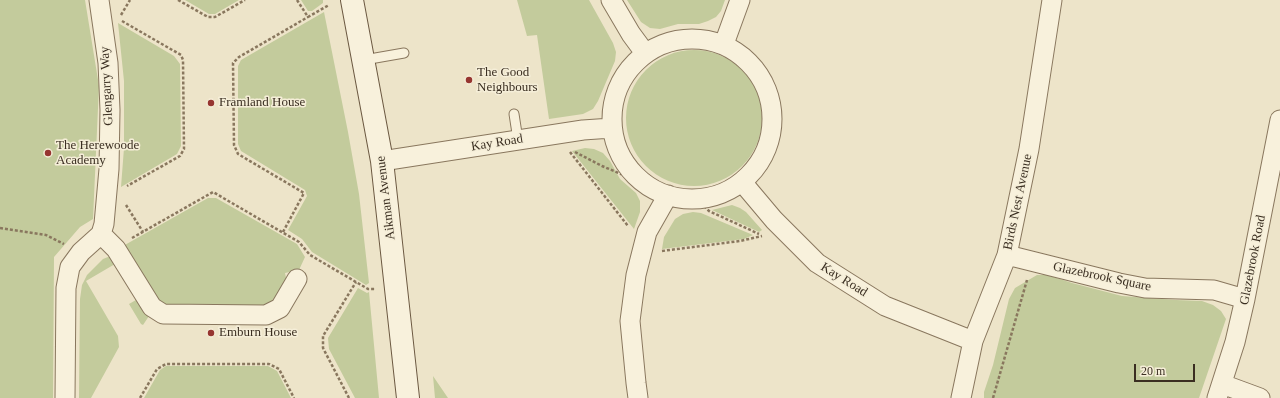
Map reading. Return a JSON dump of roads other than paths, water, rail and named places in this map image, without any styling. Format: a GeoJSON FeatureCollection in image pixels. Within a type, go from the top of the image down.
{"type":"FeatureCollection","features":[{"type":"Feature","properties":{"kind":"street","name":"Glengarry Way"},"geometry":{"type":"LineString","coordinates":[[99,0],[108,63],[110,110],[109,169],[104,224],[101,234]]}},
{"type":"Feature","properties":{"kind":"street","name":"Aikman Avenue"},"geometry":{"type":"LineString","coordinates":[[352,0],[382,161],[408,398]]}},
{"type":"Feature","properties":{"kind":"street"},"geometry":{"type":"LineString","coordinates":[[611,0],[631,34],[645,53]]}},
{"type":"Feature","properties":{"kind":"street"},"geometry":{"type":"LineString","coordinates":[[724,44],[740,0]]}},
{"type":"Feature","properties":{"kind":"street","name":"Birds Nest Avenue"},"geometry":{"type":"LineString","coordinates":[[961,398],[973,342],[1007,255],[1029,149],[1052,0]]}},
{"type":"Feature","properties":{"kind":"street"},"geometry":{"type":"LineString","coordinates":[[684,38],[704,39],[724,44],[740,54],[753,66],[764,82],[770,99],[773,117],[771,136],[765,153],[755,169],[742,182],[729,190],[714,196],[697,199],[683,199],[651,188],[636,177],[616,146],[612,128],[612,106],[618,86],[630,68],[645,53],[663,43],[684,38]]}},
{"type":"Feature","properties":{"kind":"street","name":"Glazebrook Road"},"geometry":{"type":"LineString","coordinates":[[1219,391],[1235,342],[1245,299],[1280,120]]}},
{"type":"Feature","properties":{"kind":"street","name":"Kay Road"},"geometry":{"type":"LineString","coordinates":[[382,161],[583,130],[612,128]]}},
{"type":"Feature","properties":{"kind":"street","name":"Kay Road"},"geometry":{"type":"LineString","coordinates":[[742,182],[780,225],[817,263],[885,306],[973,342]]}},
{"type":"Feature","properties":{"kind":"street"},"geometry":{"type":"LineString","coordinates":[[638,398],[630,321],[636,275],[647,232],[668,195]]}},
{"type":"Feature","properties":{"kind":"street"},"geometry":{"type":"LineString","coordinates":[[65,398],[66,288],[70,267],[81,252],[101,234],[116,249],[152,308],[163,314],[266,315],[280,308],[297,279]]}},
{"type":"Feature","properties":{"kind":"street","name":"Glazebrook Square"},"geometry":{"type":"LineString","coordinates":[[1007,255],[1119,283],[1146,288],[1214,290],[1245,299]]}},
{"type":"Feature","properties":{"kind":"street"},"geometry":{"type":"LineString","coordinates":[[1219,391],[1260,398]]}},
{"type":"Feature","properties":{"kind":"lane"},"geometry":{"type":"LineString","coordinates":[[364,60],[404,53]]}},
{"type":"Feature","properties":{"kind":"lane"},"geometry":{"type":"LineString","coordinates":[[514,114],[518,140]]}},
{"type":"Feature","properties":{"kind":"place","name":"The Good Neighbours"},"geometry":{"type":"Point","coordinates":[469,80]}},
{"type":"Feature","properties":{"kind":"place","name":"Framland House"},"geometry":{"type":"Point","coordinates":[211,103]}},
{"type":"Feature","properties":{"kind":"place","name":"The Herewoode Academy"},"geometry":{"type":"Point","coordinates":[48,153]}},
{"type":"Feature","properties":{"kind":"place","name":"Emburn House"},"geometry":{"type":"Point","coordinates":[211,333]}}]}
